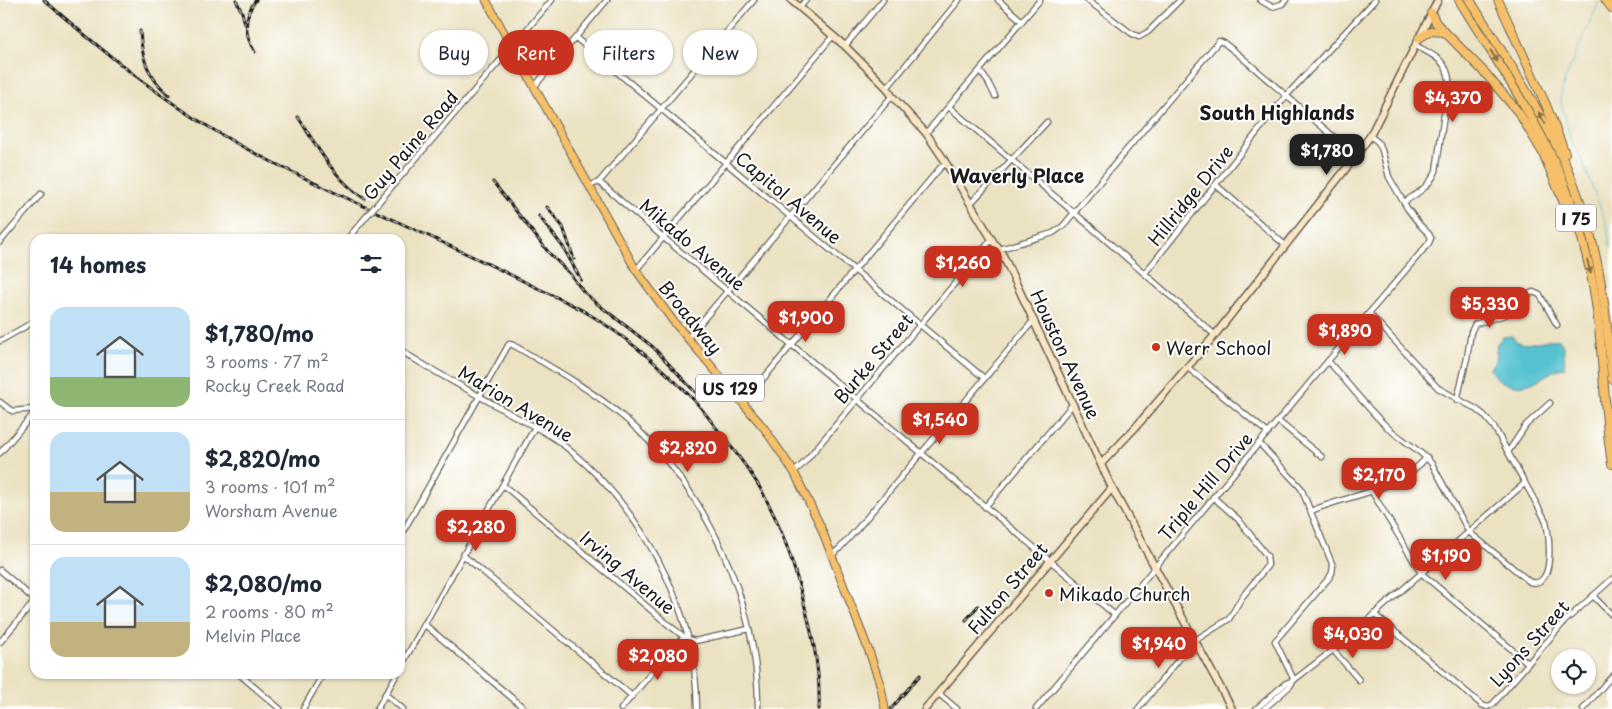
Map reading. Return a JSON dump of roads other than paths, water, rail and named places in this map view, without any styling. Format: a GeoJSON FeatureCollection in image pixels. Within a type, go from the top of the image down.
{"type":"FeatureCollection","features":[{"type":"Feature","properties":{"kind":"highway","name":"I 75"},"geometry":{"type":"LineString","coordinates":[[1470,0],[1541,116],[1582,204],[1598,264],[1607,316],[1612,380]]}},
{"type":"Feature","properties":{"kind":"highway"},"geometry":{"type":"LineString","coordinates":[[1498,0],[1559,137],[1571,177]]}},
{"type":"Feature","properties":{"kind":"highway","name":"I 75"},"geometry":{"type":"LineString","coordinates":[[1455,1],[1477,29],[1527,111],[1553,159],[1572,206],[1585,248],[1596,305],[1612,464]]}},
{"type":"Feature","properties":{"kind":"highway"},"geometry":{"type":"LineString","coordinates":[[1431,13],[1436,23],[1498,87],[1526,124],[1551,170],[1585,248]]}},
{"type":"Feature","properties":{"kind":"highway"},"geometry":{"type":"LineString","coordinates":[[1417,42],[1431,31],[1438,30],[1446,33]]}},
{"type":"Feature","properties":{"kind":"main road","name":"Broadway"},"geometry":{"type":"LineString","coordinates":[[486,0],[503,30]]}},
{"type":"Feature","properties":{"kind":"main road"},"geometry":{"type":"LineString","coordinates":[[1605,0],[1612,9]]}},
{"type":"Feature","properties":{"kind":"main road","name":"Broadway"},"geometry":{"type":"LineString","coordinates":[[528,75],[636,270],[659,304],[687,339],[764,428],[794,472],[810,502],[832,555],[878,675],[885,709]]}},
{"type":"Feature","properties":{"kind":"street","name":"Guy Paine Road"},"geometry":{"type":"LineString","coordinates":[[526,30],[552,0]]}},
{"type":"Feature","properties":{"kind":"street"},"geometry":{"type":"LineString","coordinates":[[534,87],[607,0]]}},
{"type":"Feature","properties":{"kind":"street"},"geometry":{"type":"LineString","coordinates":[[589,186],[599,182],[754,0]]}},
{"type":"Feature","properties":{"kind":"street","name":"Houston Avenue"},"geometry":{"type":"LineString","coordinates":[[791,0],[832,37],[845,46],[887,88],[926,133],[1000,249],[1112,488],[1232,709]]}},
{"type":"Feature","properties":{"kind":"street"},"geometry":{"type":"LineString","coordinates":[[800,7],[806,0]]}},
{"type":"Feature","properties":{"kind":"street"},"geometry":{"type":"LineString","coordinates":[[845,46],[883,0]]}},
{"type":"Feature","properties":{"kind":"street"},"geometry":{"type":"LineString","coordinates":[[887,88],[959,0]]}},
{"type":"Feature","properties":{"kind":"street"},"geometry":{"type":"LineString","coordinates":[[998,0],[1022,21]]}},
{"type":"Feature","properties":{"kind":"street"},"geometry":{"type":"LineString","coordinates":[[926,133],[1040,0]]}},
{"type":"Feature","properties":{"kind":"street"},"geometry":{"type":"LineString","coordinates":[[1087,0],[1139,37],[1148,32],[1180,0]]}},
{"type":"Feature","properties":{"kind":"street"},"geometry":{"type":"LineString","coordinates":[[1260,0],[1276,7],[1286,0]]}},
{"type":"Feature","properties":{"kind":"street","name":"Hillridge Drive"},"geometry":{"type":"LineString","coordinates":[[1144,273],[1286,96],[1375,0]]}},
{"type":"Feature","properties":{"kind":"street"},"geometry":{"type":"LineString","coordinates":[[1101,464],[1214,335],[1356,156],[1370,136],[1438,0]]}},
{"type":"Feature","properties":{"kind":"street"},"geometry":{"type":"LineString","coordinates":[[636,270],[832,37]]}},
{"type":"Feature","properties":{"kind":"street","name":"Capitol Avenue"},"geometry":{"type":"LineString","coordinates":[[576,38],[984,378]]}},
{"type":"Feature","properties":{"kind":"street"},"geometry":{"type":"LineString","coordinates":[[1000,249],[1052,233],[1063,226],[1219,41],[1238,54],[1356,156]]}},
{"type":"Feature","properties":{"kind":"street"},"geometry":{"type":"LineString","coordinates":[[1404,202],[1426,187],[1436,171],[1449,79],[1447,69],[1442,62],[1417,42]]}},
{"type":"Feature","properties":{"kind":"street","name":"Guy Paine Road"},"geometry":{"type":"LineString","coordinates":[[351,234],[498,62]]}},
{"type":"Feature","properties":{"kind":"street"},"geometry":{"type":"LineString","coordinates":[[980,70],[994,96]]}},
{"type":"Feature","properties":{"kind":"street"},"geometry":{"type":"LineString","coordinates":[[687,339],[892,96]]}},
{"type":"Feature","properties":{"kind":"street"},"geometry":{"type":"LineString","coordinates":[[949,107],[1214,335]]}},
{"type":"Feature","properties":{"kind":"street"},"geometry":{"type":"LineString","coordinates":[[971,203],[1047,122]]}},
{"type":"Feature","properties":{"kind":"street","name":"Triple Hill Drive"},"geometry":{"type":"LineString","coordinates":[[1036,709],[1429,243],[1431,238],[1429,234],[1412,216],[1388,177],[1382,150],[1378,142],[1370,136]]}},
{"type":"Feature","properties":{"kind":"street"},"geometry":{"type":"LineString","coordinates":[[743,403],[946,163]]}},
{"type":"Feature","properties":{"kind":"street","name":"Mikado Avenue"},"geometry":{"type":"LineString","coordinates":[[599,182],[1115,615]]}},
{"type":"Feature","properties":{"kind":"street"},"geometry":{"type":"LineString","coordinates":[[1216,184],[1286,245]]}},
{"type":"Feature","properties":{"kind":"street"},"geometry":{"type":"LineString","coordinates":[[0,242],[41,194]]}},
{"type":"Feature","properties":{"kind":"street","name":"Burke Street"},"geometry":{"type":"LineString","coordinates":[[794,472],[803,464],[992,238]]}},
{"type":"Feature","properties":{"kind":"street"},"geometry":{"type":"LineString","coordinates":[[1457,400],[1471,332],[1475,324],[1505,315],[1533,292],[1540,295],[1557,325]]}},
{"type":"Feature","properties":{"kind":"street"},"geometry":{"type":"LineString","coordinates":[[1328,361],[1376,416],[1391,430],[1427,457],[1469,532],[1530,582],[1537,583],[1545,576],[1548,566],[1546,521],[1488,420],[1476,409],[1441,391],[1369,313]]}},
{"type":"Feature","properties":{"kind":"street"},"geometry":{"type":"LineString","coordinates":[[832,555],[840,548],[1034,320]]}},
{"type":"Feature","properties":{"kind":"street"},"geometry":{"type":"LineString","coordinates":[[0,341],[30,324]]}},
{"type":"Feature","properties":{"kind":"street"},"geometry":{"type":"LineString","coordinates":[[405,528],[509,344],[570,377],[622,416],[658,452],[698,505],[732,575],[749,629],[756,676],[758,709]]}},
{"type":"Feature","properties":{"kind":"street","name":"Marion Avenue"},"geometry":{"type":"LineString","coordinates":[[405,353],[558,441],[578,458],[613,494],[650,545],[673,590],[683,618],[694,667],[697,709]]}},
{"type":"Feature","properties":{"kind":"street"},"geometry":{"type":"LineString","coordinates":[[1187,367],[1268,433]]}},
{"type":"Feature","properties":{"kind":"street"},"geometry":{"type":"LineString","coordinates":[[0,402],[12,411],[30,410]]}},
{"type":"Feature","properties":{"kind":"street"},"geometry":{"type":"LineString","coordinates":[[1508,452],[1526,425],[1550,403]]}},
{"type":"Feature","properties":{"kind":"street"},"geometry":{"type":"LineString","coordinates":[[985,507],[1073,404]]}},
{"type":"Feature","properties":{"kind":"street"},"geometry":{"type":"LineString","coordinates":[[0,453],[30,416]]}},
{"type":"Feature","properties":{"kind":"street"},"geometry":{"type":"LineString","coordinates":[[1278,421],[1322,457]]}},
{"type":"Feature","properties":{"kind":"street"},"geometry":{"type":"LineString","coordinates":[[405,659],[535,427]]}},
{"type":"Feature","properties":{"kind":"street"},"geometry":{"type":"LineString","coordinates":[[1259,444],[1300,486],[1333,569],[1329,578],[1276,638],[1275,644],[1294,680]]}},
{"type":"Feature","properties":{"kind":"street"},"geometry":{"type":"LineString","coordinates":[[1311,511],[1372,492],[1405,477],[1427,457]]}},
{"type":"Feature","properties":{"kind":"street"},"geometry":{"type":"LineString","coordinates":[[1256,709],[1286,683],[1294,680],[1332,650],[1525,483]]}},
{"type":"Feature","properties":{"kind":"street","name":"Irving Avenue"},"geometry":{"type":"LineString","coordinates":[[503,485],[670,626],[688,639]]}},
{"type":"Feature","properties":{"kind":"street","name":"Fulton Street"},"geometry":{"type":"LineString","coordinates":[[925,709],[1112,488]]}},
{"type":"Feature","properties":{"kind":"street"},"geometry":{"type":"LineString","coordinates":[[1372,492],[1421,573],[1528,663]]}},
{"type":"Feature","properties":{"kind":"street"},"geometry":{"type":"LineString","coordinates":[[1138,709],[1194,641],[1228,621],[1242,597],[1267,568],[1269,563],[1267,556],[1238,519],[1213,497]]}},
{"type":"Feature","properties":{"kind":"street"},"geometry":{"type":"LineString","coordinates":[[464,555],[632,696]]}},
{"type":"Feature","properties":{"kind":"street"},"geometry":{"type":"LineString","coordinates":[[0,570],[30,596]]}},
{"type":"Feature","properties":{"kind":"street","name":"Lyons Street"},"geometry":{"type":"LineString","coordinates":[[1374,614],[1487,707],[1493,704],[1565,622],[1612,579]]}},
{"type":"Feature","properties":{"kind":"street"},"geometry":{"type":"LineString","coordinates":[[1593,596],[1612,615]]}},
{"type":"Feature","properties":{"kind":"street"},"geometry":{"type":"LineString","coordinates":[[0,642],[30,606]]}},
{"type":"Feature","properties":{"kind":"street"},"geometry":{"type":"LineString","coordinates":[[424,624],[525,709]]}},
{"type":"Feature","properties":{"kind":"street"},"geometry":{"type":"LineString","coordinates":[[621,709],[682,639],[695,641],[749,629]]}},
{"type":"Feature","properties":{"kind":"street"},"geometry":{"type":"LineString","coordinates":[[1332,650],[1359,680]]}},
{"type":"Feature","properties":{"kind":"street"},"geometry":{"type":"LineString","coordinates":[[1583,709],[1612,676]]}},
{"type":"Feature","properties":{"kind":"street"},"geometry":{"type":"LineString","coordinates":[[245,679],[280,709]]}},
{"type":"Feature","properties":{"kind":"street"},"geometry":{"type":"LineString","coordinates":[[303,709],[320,679]]}},
{"type":"Feature","properties":{"kind":"street"},"geometry":{"type":"LineString","coordinates":[[377,709],[394,679]]}},
{"type":"Feature","properties":{"kind":"street"},"geometry":{"type":"LineString","coordinates":[[1264,709],[1290,686],[1294,680]]}},
{"type":"Feature","properties":{"kind":"street"},"geometry":{"type":"LineString","coordinates":[[938,693],[957,709]]}},
{"type":"Feature","properties":{"kind":"street"},"geometry":{"type":"LineString","coordinates":[[385,694],[403,709]]}},
{"type":"Feature","properties":{"kind":"water"},"geometry":{"type":"Polygon","coordinates":[[[1512,336],[1516,341],[1527,344],[1560,340],[1563,346],[1564,368],[1524,385],[1511,385],[1499,380],[1489,369],[1495,361],[1497,343],[1503,337],[1512,336]]]}},
{"type":"Feature","properties":{"kind":"waterway"},"geometry":{"type":"LineString","coordinates":[[1599,2],[1565,79],[1560,98],[1571,141],[1582,160],[1607,225],[1610,246],[1612,248]]}},
{"type":"Feature","properties":{"kind":"railway"},"geometry":{"type":"LineString","coordinates":[[44,0],[140,80],[191,116],[280,166],[575,306],[625,339],[666,373],[705,413],[749,471],[765,496],[785,541],[810,626],[818,675],[819,709]]}},
{"type":"Feature","properties":{"kind":"railway"},"geometry":{"type":"LineString","coordinates":[[236,0],[245,24]]}},
{"type":"Feature","properties":{"kind":"railway"},"geometry":{"type":"LineString","coordinates":[[255,52],[251,46],[246,26],[249,12],[256,0]]}},
{"type":"Feature","properties":{"kind":"railway"},"geometry":{"type":"LineString","coordinates":[[140,31],[142,50],[147,66],[155,81],[169,95]]}},
{"type":"Feature","properties":{"kind":"railway"},"geometry":{"type":"LineString","coordinates":[[298,117],[335,172],[365,199]]}},
{"type":"Feature","properties":{"kind":"railway"},"geometry":{"type":"LineString","coordinates":[[493,182],[549,253],[570,274],[583,291],[653,347],[695,392]]}},
{"type":"Feature","properties":{"kind":"railway"},"geometry":{"type":"LineString","coordinates":[[547,207],[563,227],[574,259]]}},
{"type":"Feature","properties":{"kind":"railway"},"geometry":{"type":"LineString","coordinates":[[539,216],[563,247],[581,280]]}},
{"type":"Feature","properties":{"kind":"railway"},"geometry":{"type":"LineString","coordinates":[[966,620],[978,606]]}},
{"type":"Feature","properties":{"kind":"railway"},"geometry":{"type":"LineString","coordinates":[[891,709],[920,675]]}},
{"type":"Feature","properties":{"kind":"place","name":"Werr School"},"geometry":{"type":"Point","coordinates":[1156,347]}},
{"type":"Feature","properties":{"kind":"place","name":"Mikado Church"},"geometry":{"type":"Point","coordinates":[1049,593]}},
{"type":"Feature","properties":{"kind":"district","name":"South Highlands"},"geometry":{"type":"Point","coordinates":[1277,112]}},
{"type":"Feature","properties":{"kind":"district","name":"Waverly Place"},"geometry":{"type":"Point","coordinates":[1017,175]}}]}
